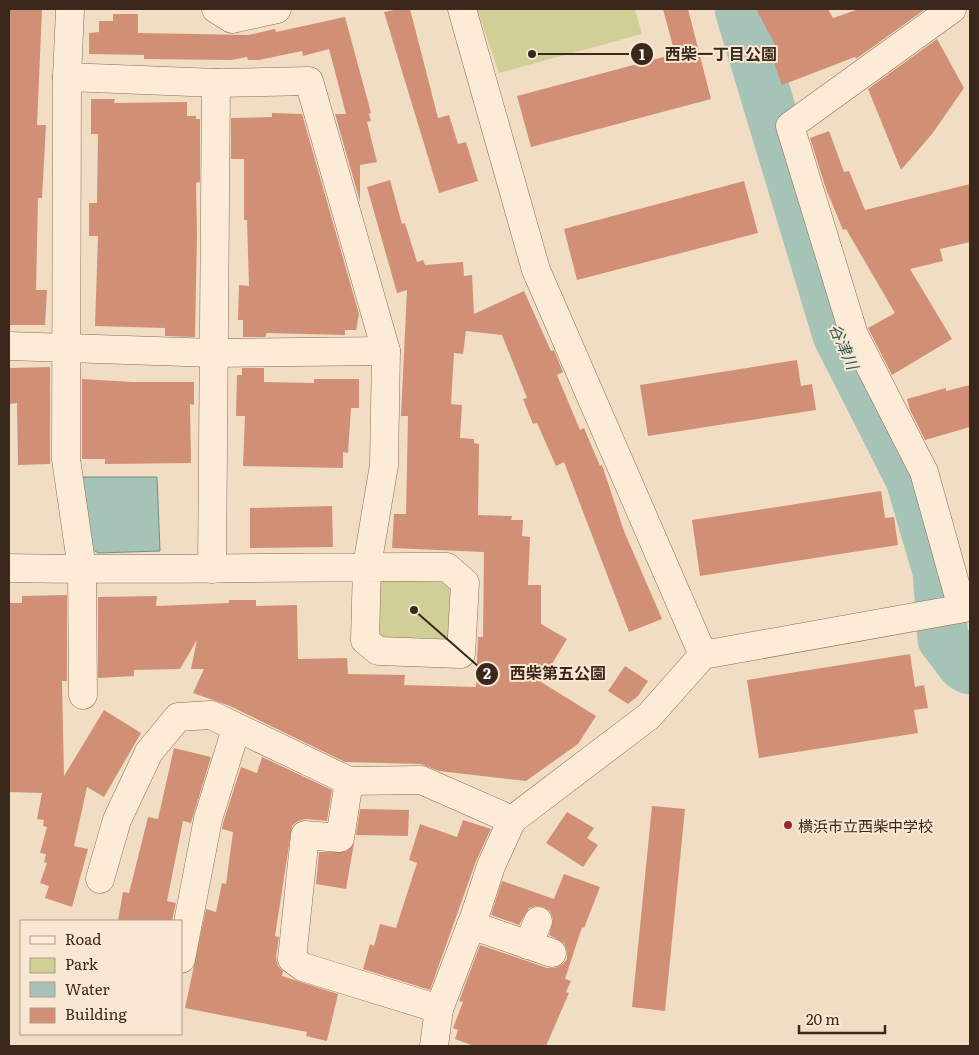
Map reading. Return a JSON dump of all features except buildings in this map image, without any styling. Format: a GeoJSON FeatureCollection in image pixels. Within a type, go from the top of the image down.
{"type":"FeatureCollection","features":[{"type":"Feature","properties":{"kind":"street"},"geometry":{"type":"LineString","coordinates":[[70,9],[67,77],[66,459],[82,569],[83,695]]}},
{"type":"Feature","properties":{"kind":"street"},"geometry":{"type":"LineString","coordinates":[[216,9],[232,19],[277,9]]}},
{"type":"Feature","properties":{"kind":"street"},"geometry":{"type":"LineString","coordinates":[[462,9],[536,270],[703,655]]}},
{"type":"Feature","properties":{"kind":"street"},"geometry":{"type":"LineString","coordinates":[[434,1046],[438,1009],[471,925],[491,866],[512,820],[649,716],[703,655],[966,608],[924,472],[854,335],[790,126],[952,9]]}},
{"type":"Feature","properties":{"kind":"street"},"geometry":{"type":"LineString","coordinates":[[9,568],[212,569],[367,566],[447,567],[466,583],[460,654],[378,651],[365,640],[367,566],[384,465],[386,351],[309,81],[216,83],[67,77]]}},
{"type":"Feature","properties":{"kind":"street"},"geometry":{"type":"LineString","coordinates":[[212,569],[216,83]]}},
{"type":"Feature","properties":{"kind":"street"},"geometry":{"type":"LineString","coordinates":[[9,346],[214,353],[386,351]]}},
{"type":"Feature","properties":{"kind":"street"},"geometry":{"type":"LineString","coordinates":[[100,879],[117,820],[149,752],[178,717],[211,715],[236,729],[350,782],[421,780],[512,820]]}},
{"type":"Feature","properties":{"kind":"street"},"geometry":{"type":"LineString","coordinates":[[182,954],[208,819],[236,729]]}},
{"type":"Feature","properties":{"kind":"street"},"geometry":{"type":"LineString","coordinates":[[350,782],[340,838],[305,835],[292,959],[303,967],[438,1009]]}},
{"type":"Feature","properties":{"kind":"street"},"geometry":{"type":"LineString","coordinates":[[471,925],[539,940]]}},
{"type":"Feature","properties":{"kind":"green space"},"geometry":{"type":"Polygon","coordinates":[[[477,9],[635,9],[642,34],[499,73],[477,9]]]}},
{"type":"Feature","properties":{"kind":"green space"},"geometry":{"type":"Polygon","coordinates":[[[380,579],[451,583],[448,642],[376,638],[380,579]]]}},
{"type":"Feature","properties":{"kind":"water"},"geometry":{"type":"Polygon","coordinates":[[[75,477],[157,477],[160,551],[98,553],[89,547],[75,477]]]}},
{"type":"Feature","properties":{"kind":"waterway","name":"谷津川"},"geometry":{"type":"LineString","coordinates":[[740,9],[838,335],[911,479],[938,571],[943,639],[963,665],[970,669]]}},
{"type":"Feature","properties":{"kind":"place","name":"西柴一丁目公園"},"geometry":{"type":"Point","coordinates":[532,54]}},
{"type":"Feature","properties":{"kind":"place","name":"西柴第五公園"},"geometry":{"type":"Point","coordinates":[414,610]}},
{"type":"Feature","properties":{"kind":"place","name":"横浜市立西柴中学校"},"geometry":{"type":"Point","coordinates":[788,825]}}]}
